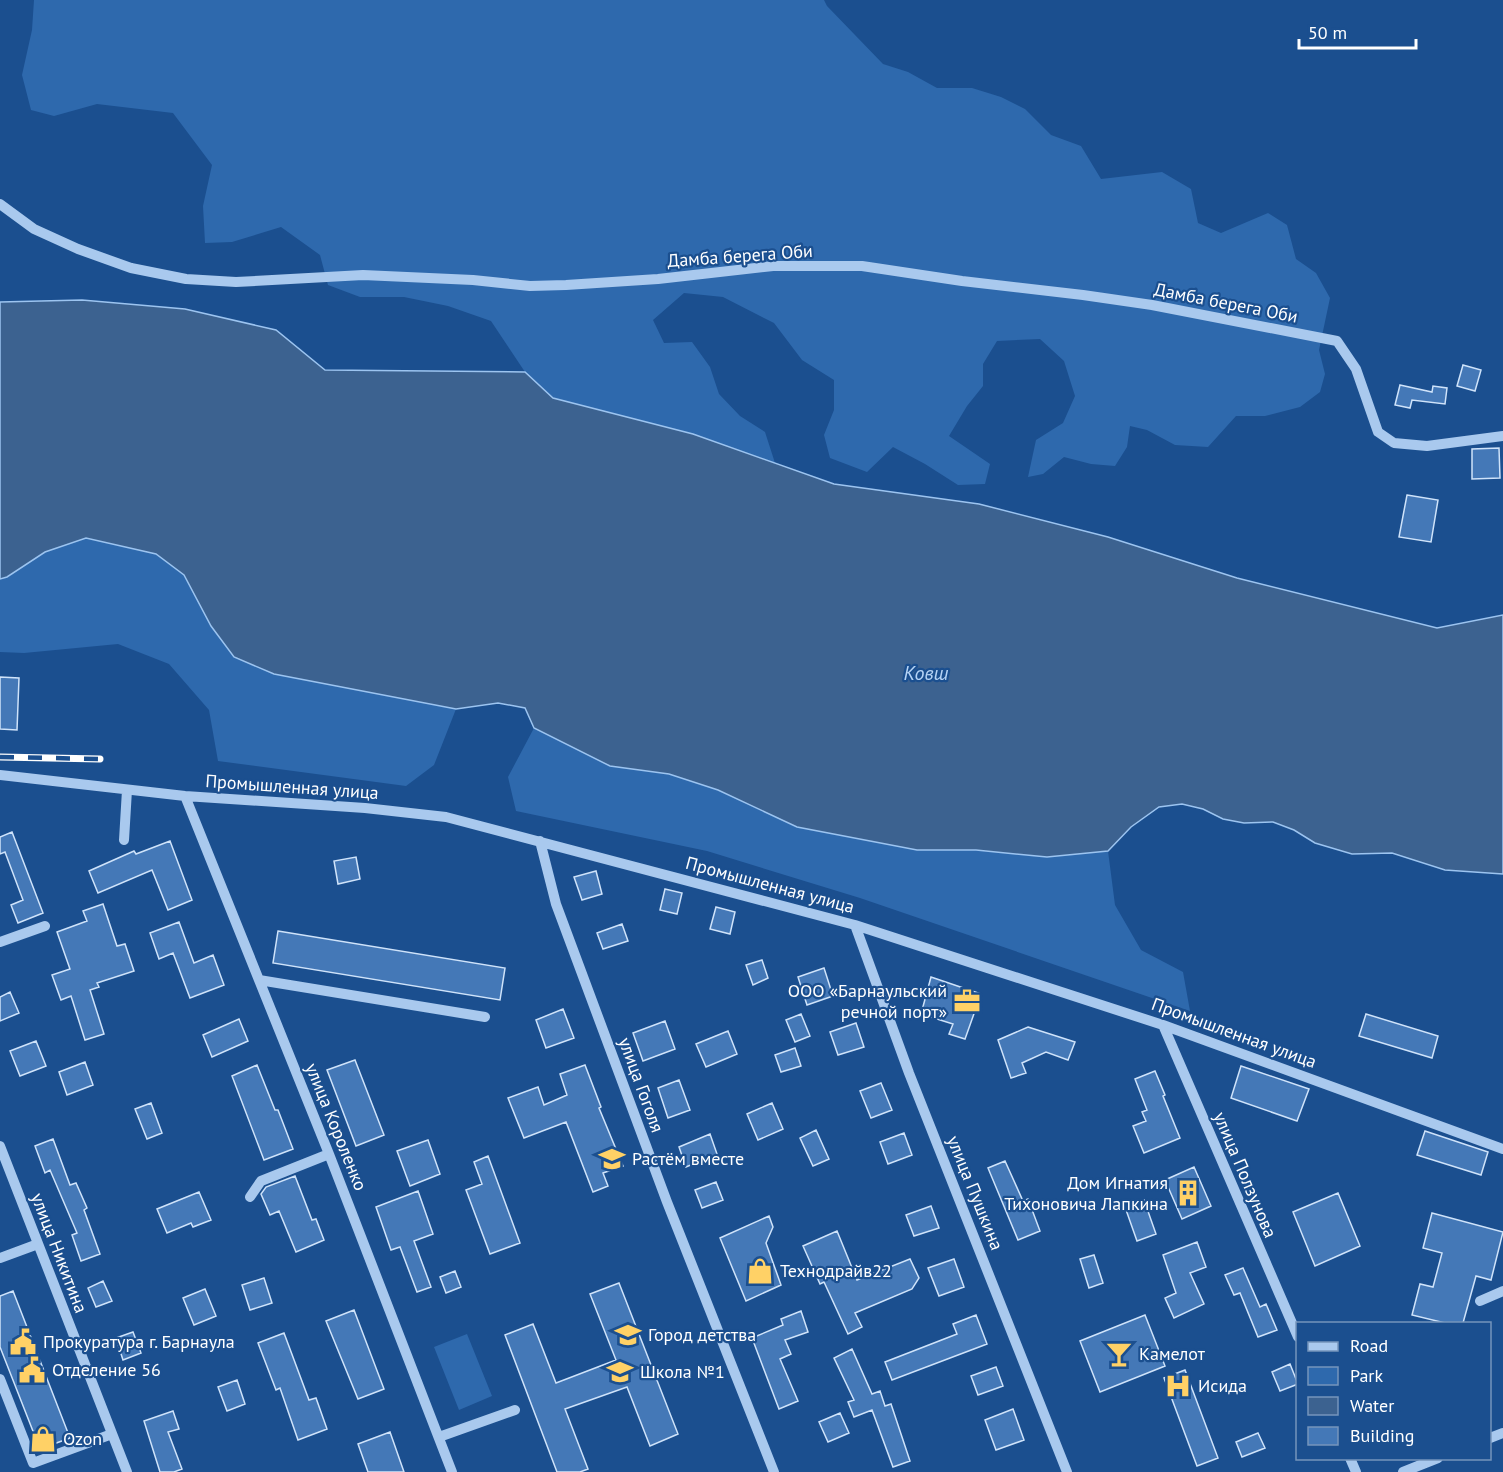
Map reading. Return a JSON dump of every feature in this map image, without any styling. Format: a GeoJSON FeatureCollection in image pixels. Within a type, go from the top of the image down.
{"type":"FeatureCollection","features":[{"type":"Feature","properties":{"kind":"street","name":"Дамба берега Оби"},"geometry":{"type":"LineString","coordinates":[[0,204],[34,229],[78,249],[131,268],[186,279],[236,282],[363,275],[554,286],[658,279],[773,266],[862,266],[1152,305],[1337,342],[1356,369],[1378,432],[1394,443],[1427,446],[1503,436]]}},
{"type":"Feature","properties":{"kind":"street","name":"Промышленная улица"},"geometry":{"type":"LineString","coordinates":[[0,775],[185,796],[354,807],[446,817],[855,925],[1162,1025],[1503,1149]]}},
{"type":"Feature","properties":{"kind":"street"},"geometry":{"type":"LineString","coordinates":[[124,840],[127,790]]}},
{"type":"Feature","properties":{"kind":"street","name":"улица Короленко"},"geometry":{"type":"LineString","coordinates":[[185,796],[329,1154],[453,1472]]}},
{"type":"Feature","properties":{"kind":"street","name":"улица Гоголя"},"geometry":{"type":"LineString","coordinates":[[540,841],[560,915],[667,1202],[774,1472]]}},
{"type":"Feature","properties":{"kind":"street","name":"улица Пушкина"},"geometry":{"type":"LineString","coordinates":[[855,925],[909,1073],[1067,1472]]}},
{"type":"Feature","properties":{"kind":"street"},"geometry":{"type":"LineString","coordinates":[[0,942],[45,926]]}},
{"type":"Feature","properties":{"kind":"street"},"geometry":{"type":"LineString","coordinates":[[259,980],[485,1017]]}},
{"type":"Feature","properties":{"kind":"street","name":"улица Ползунова"},"geometry":{"type":"LineString","coordinates":[[1162,1025],[1296,1332]]}},
{"type":"Feature","properties":{"kind":"street","name":"улица Никитина"},"geometry":{"type":"LineString","coordinates":[[0,1146],[126,1472]]}},
{"type":"Feature","properties":{"kind":"street"},"geometry":{"type":"LineString","coordinates":[[249,1197],[261,1181],[329,1154]]}},
{"type":"Feature","properties":{"kind":"street"},"geometry":{"type":"LineString","coordinates":[[0,1258],[38,1244]]}},
{"type":"Feature","properties":{"kind":"street"},"geometry":{"type":"LineString","coordinates":[[1480,1301],[1503,1291]]}},
{"type":"Feature","properties":{"kind":"street"},"geometry":{"type":"LineString","coordinates":[[0,1379],[33,1463],[112,1434]]}},
{"type":"Feature","properties":{"kind":"street"},"geometry":{"type":"LineString","coordinates":[[439,1437],[516,1410]]}},
{"type":"Feature","properties":{"kind":"street"},"geometry":{"type":"LineString","coordinates":[[1403,1472],[1433,1460]]}},
{"type":"Feature","properties":{"kind":"green space"},"geometry":{"type":"Polygon","coordinates":[[[34,0],[824,0],[827,6],[883,64],[908,72],[937,88],[972,88],[1001,97],[1025,109],[1051,135],[1081,146],[1101,179],[1162,172],[1191,189],[1198,223],[1221,233],[1268,213],[1287,225],[1296,259],[1316,273],[1330,298],[1319,350],[1325,374],[1320,392],[1300,407],[1265,416],[1236,416],[1208,447],[1175,445],[1147,430],[1130,426],[1127,447],[1115,466],[1091,464],[1064,457],[1043,474],[1028,477],[1036,440],[1063,423],[1075,396],[1064,361],[1040,339],[997,341],[983,364],[983,386],[967,406],[949,436],[990,464],[985,484],[958,485],[893,447],[867,472],[830,458],[824,435],[834,410],[834,380],[802,360],[774,323],[723,297],[684,293],[653,320],[664,343],[692,342],[710,367],[719,394],[740,416],[765,432],[775,463],[702,438],[553,398],[525,372],[491,321],[448,306],[404,297],[360,297],[328,285],[320,255],[281,227],[232,242],[205,243],[203,206],[212,165],[173,113],[97,104],[54,116],[31,110],[22,75],[32,30],[34,0]]]}},
{"type":"Feature","properties":{"kind":"green space"},"geometry":{"type":"Polygon","coordinates":[[[86,538],[156,554],[184,575],[211,626],[274,674],[456,709],[434,765],[406,786],[218,761],[209,710],[169,664],[118,644],[24,653],[0,652],[0,579],[7,577],[45,552],[86,538]]]}},
{"type":"Feature","properties":{"kind":"green space"},"geometry":{"type":"Polygon","coordinates":[[[534,728],[610,766],[669,774],[718,790],[797,827],[917,850],[976,850],[1047,857],[1108,851],[1115,905],[1141,950],[1183,972],[1190,1011],[860,898],[707,851],[516,811],[508,777],[534,728]]]}},
{"type":"Feature","properties":{"kind":"green space"},"geometry":{"type":"Polygon","coordinates":[[[467,1334],[492,1396],[459,1410],[434,1347],[467,1334]]]}},
{"type":"Feature","properties":{"kind":"water","name":"Ковш"},"geometry":{"type":"Polygon","coordinates":[[[82,300],[185,309],[276,330],[325,370],[525,372],[553,398],[693,434],[834,484],[979,504],[1108,537],[1237,578],[1437,628],[1503,615],[1503,874],[1445,870],[1392,853],[1352,854],[1315,843],[1294,830],[1273,822],[1244,823],[1223,819],[1203,809],[1182,804],[1159,807],[1131,827],[1108,851],[1047,857],[976,850],[917,850],[797,827],[718,790],[669,774],[610,766],[534,728],[525,708],[498,703],[456,709],[274,674],[234,657],[211,626],[184,575],[156,554],[86,538],[45,552],[7,577],[0,579],[0,302],[82,300]]]}},
{"type":"Feature","properties":{"kind":"building"},"geometry":{"type":"Polygon","coordinates":[[[1463,365],[1481,370],[1475,391],[1457,386],[1463,365]]]}},
{"type":"Feature","properties":{"kind":"building"},"geometry":{"type":"Polygon","coordinates":[[[1400,385],[1432,392],[1433,386],[1447,388],[1445,404],[1412,400],[1410,408],[1395,405],[1400,385]]]}},
{"type":"Feature","properties":{"kind":"building"},"geometry":{"type":"Polygon","coordinates":[[[1499,448],[1500,478],[1472,479],[1472,449],[1499,448]]]}},
{"type":"Feature","properties":{"kind":"building"},"geometry":{"type":"Polygon","coordinates":[[[1407,495],[1438,500],[1431,542],[1399,537],[1407,495]]]}},
{"type":"Feature","properties":{"kind":"building"},"geometry":{"type":"Polygon","coordinates":[[[0,677],[19,678],[17,730],[0,729],[0,677]]]}},
{"type":"Feature","properties":{"kind":"building"},"geometry":{"type":"Polygon","coordinates":[[[12,832],[43,913],[18,923],[11,905],[23,900],[5,852],[0,854],[0,837],[12,832]]]}},
{"type":"Feature","properties":{"kind":"building"},"geometry":{"type":"Polygon","coordinates":[[[170,841],[192,900],[168,910],[152,870],[98,893],[89,871],[134,851],[136,854],[170,841]]]}},
{"type":"Feature","properties":{"kind":"building"},"geometry":{"type":"Polygon","coordinates":[[[356,857],[360,879],[338,884],[334,861],[356,857]]]}},
{"type":"Feature","properties":{"kind":"building"},"geometry":{"type":"Polygon","coordinates":[[[596,871],[602,894],[582,900],[574,877],[596,871]]]}},
{"type":"Feature","properties":{"kind":"building"},"geometry":{"type":"Polygon","coordinates":[[[665,889],[682,893],[677,914],[660,910],[665,889]]]}},
{"type":"Feature","properties":{"kind":"building"},"geometry":{"type":"Polygon","coordinates":[[[103,904],[117,946],[125,944],[134,971],[97,983],[99,987],[90,990],[104,1034],[85,1040],[71,996],[61,1000],[52,975],[70,969],[57,932],[87,921],[83,911],[103,904]]]}},
{"type":"Feature","properties":{"kind":"building"},"geometry":{"type":"Polygon","coordinates":[[[716,907],[735,912],[730,934],[710,929],[716,907]]]}},
{"type":"Feature","properties":{"kind":"building"},"geometry":{"type":"Polygon","coordinates":[[[179,922],[194,963],[213,955],[224,985],[190,998],[173,953],[159,959],[150,933],[179,922]]]}},
{"type":"Feature","properties":{"kind":"building"},"geometry":{"type":"Polygon","coordinates":[[[622,924],[628,941],[603,949],[597,933],[622,924]]]}},
{"type":"Feature","properties":{"kind":"building"},"geometry":{"type":"Polygon","coordinates":[[[278,931],[505,968],[500,1000],[273,963],[278,931]]]}},
{"type":"Feature","properties":{"kind":"building"},"geometry":{"type":"Polygon","coordinates":[[[762,960],[768,978],[753,985],[746,965],[762,960]]]}},
{"type":"Feature","properties":{"kind":"building"},"geometry":{"type":"Polygon","coordinates":[[[824,968],[833,996],[807,1005],[798,977],[824,968]]]}},
{"type":"Feature","properties":{"kind":"building"},"geometry":{"type":"Polygon","coordinates":[[[931,977],[981,994],[965,1039],[949,1034],[953,1024],[921,1014],[931,977]]]}},
{"type":"Feature","properties":{"kind":"building"},"geometry":{"type":"Polygon","coordinates":[[[10,992],[19,1013],[0,1021],[0,997],[10,992]]]}},
{"type":"Feature","properties":{"kind":"building"},"geometry":{"type":"Polygon","coordinates":[[[563,1009],[574,1038],[546,1048],[536,1020],[563,1009]]]}},
{"type":"Feature","properties":{"kind":"building"},"geometry":{"type":"Polygon","coordinates":[[[801,1014],[810,1036],[795,1042],[786,1020],[801,1014]]]}},
{"type":"Feature","properties":{"kind":"building"},"geometry":{"type":"Polygon","coordinates":[[[1366,1014],[1438,1036],[1432,1058],[1359,1036],[1366,1014]]]}},
{"type":"Feature","properties":{"kind":"building"},"geometry":{"type":"Polygon","coordinates":[[[239,1019],[248,1041],[212,1057],[203,1035],[239,1019]]]}},
{"type":"Feature","properties":{"kind":"building"},"geometry":{"type":"Polygon","coordinates":[[[665,1021],[675,1049],[643,1061],[633,1033],[665,1021]]]}},
{"type":"Feature","properties":{"kind":"building"},"geometry":{"type":"Polygon","coordinates":[[[856,1023],[864,1047],[838,1055],[830,1032],[856,1023]]]}},
{"type":"Feature","properties":{"kind":"building"},"geometry":{"type":"Polygon","coordinates":[[[1028,1027],[1075,1042],[1068,1060],[1046,1052],[1022,1063],[1026,1073],[1011,1078],[998,1040],[1028,1027]]]}},
{"type":"Feature","properties":{"kind":"building"},"geometry":{"type":"Polygon","coordinates":[[[728,1031],[737,1054],[706,1067],[696,1044],[728,1031]]]}},
{"type":"Feature","properties":{"kind":"building"},"geometry":{"type":"Polygon","coordinates":[[[36,1041],[46,1066],[20,1076],[10,1051],[36,1041]]]}},
{"type":"Feature","properties":{"kind":"building"},"geometry":{"type":"Polygon","coordinates":[[[795,1048],[801,1066],[781,1072],[775,1055],[795,1048]]]}},
{"type":"Feature","properties":{"kind":"building"},"geometry":{"type":"Polygon","coordinates":[[[355,1060],[384,1135],[356,1146],[327,1070],[355,1060]]]}},
{"type":"Feature","properties":{"kind":"building"},"geometry":{"type":"Polygon","coordinates":[[[85,1062],[93,1085],[67,1095],[59,1072],[85,1062]]]}},
{"type":"Feature","properties":{"kind":"building"},"geometry":{"type":"Polygon","coordinates":[[[257,1065],[293,1149],[264,1160],[232,1076],[257,1065]]]}},
{"type":"Feature","properties":{"kind":"building"},"geometry":{"type":"Polygon","coordinates":[[[585,1065],[601,1107],[599,1108],[623,1166],[603,1173],[608,1186],[593,1192],[566,1122],[524,1138],[508,1098],[538,1087],[544,1105],[567,1095],[560,1074],[585,1065]]]}},
{"type":"Feature","properties":{"kind":"building"},"geometry":{"type":"Polygon","coordinates":[[[1241,1066],[1309,1089],[1297,1121],[1231,1098],[1241,1066]]]}},
{"type":"Feature","properties":{"kind":"building"},"geometry":{"type":"Polygon","coordinates":[[[1155,1071],[1180,1138],[1144,1153],[1133,1126],[1146,1121],[1142,1112],[1147,1110],[1135,1079],[1155,1071]]]}},
{"type":"Feature","properties":{"kind":"building"},"geometry":{"type":"Polygon","coordinates":[[[679,1080],[690,1110],[668,1118],[658,1088],[679,1080]]]}},
{"type":"Feature","properties":{"kind":"building"},"geometry":{"type":"Polygon","coordinates":[[[881,1083],[892,1110],[871,1118],[860,1091],[881,1083]]]}},
{"type":"Feature","properties":{"kind":"building"},"geometry":{"type":"Polygon","coordinates":[[[151,1103],[162,1133],[147,1139],[135,1109],[151,1103]]]}},
{"type":"Feature","properties":{"kind":"building"},"geometry":{"type":"Polygon","coordinates":[[[772,1103],[783,1129],[758,1140],[747,1114],[772,1103]]]}},
{"type":"Feature","properties":{"kind":"building"},"geometry":{"type":"Polygon","coordinates":[[[816,1130],[829,1159],[813,1166],[800,1138],[816,1130]]]}},
{"type":"Feature","properties":{"kind":"building"},"geometry":{"type":"Polygon","coordinates":[[[1425,1131],[1488,1152],[1481,1175],[1417,1155],[1425,1131]]]}},
{"type":"Feature","properties":{"kind":"building"},"geometry":{"type":"Polygon","coordinates":[[[904,1133],[912,1155],[888,1164],[880,1142],[904,1133]]]}},
{"type":"Feature","properties":{"kind":"building"},"geometry":{"type":"Polygon","coordinates":[[[710,1134],[717,1154],[686,1167],[679,1147],[710,1134]]]}},
{"type":"Feature","properties":{"kind":"building"},"geometry":{"type":"Polygon","coordinates":[[[53,1139],[70,1185],[76,1183],[87,1208],[84,1210],[100,1254],[81,1261],[72,1235],[77,1233],[50,1170],[45,1173],[35,1146],[53,1139]]]}},
{"type":"Feature","properties":{"kind":"building"},"geometry":{"type":"Polygon","coordinates":[[[428,1140],[440,1174],[410,1186],[397,1151],[428,1140]]]}},
{"type":"Feature","properties":{"kind":"building"},"geometry":{"type":"Polygon","coordinates":[[[488,1156],[520,1243],[490,1254],[466,1190],[482,1184],[474,1162],[488,1156]]]}},
{"type":"Feature","properties":{"kind":"building"},"geometry":{"type":"Polygon","coordinates":[[[1005,1161],[1023,1201],[1028,1199],[1040,1231],[1018,1240],[988,1168],[1005,1161]]]}},
{"type":"Feature","properties":{"kind":"building","name":"Дом Игнатия Тихоновича Лапкина"},"geometry":{"type":"Polygon","coordinates":[[[1194,1167],[1211,1206],[1182,1219],[1165,1180],[1194,1167]]]}},
{"type":"Feature","properties":{"kind":"building"},"geometry":{"type":"Polygon","coordinates":[[[295,1176],[312,1220],[316,1219],[324,1240],[296,1252],[279,1211],[270,1215],[261,1194],[266,1187],[295,1176]]]}},
{"type":"Feature","properties":{"kind":"building"},"geometry":{"type":"Polygon","coordinates":[[[716,1182],[723,1200],[702,1208],[695,1190],[716,1182]]]}},
{"type":"Feature","properties":{"kind":"building"},"geometry":{"type":"Polygon","coordinates":[[[418,1191],[433,1234],[414,1241],[431,1287],[417,1292],[400,1247],[391,1250],[376,1207],[418,1191]]]}},
{"type":"Feature","properties":{"kind":"building"},"geometry":{"type":"Polygon","coordinates":[[[199,1192],[211,1220],[193,1227],[191,1223],[167,1233],[157,1209],[199,1192]]]}},
{"type":"Feature","properties":{"kind":"building"},"geometry":{"type":"Polygon","coordinates":[[[1338,1193],[1360,1246],[1315,1266],[1293,1212],[1338,1193]]]}},
{"type":"Feature","properties":{"kind":"building"},"geometry":{"type":"Polygon","coordinates":[[[1144,1200],[1156,1234],[1137,1241],[1125,1207],[1144,1200]]]}},
{"type":"Feature","properties":{"kind":"building"},"geometry":{"type":"Polygon","coordinates":[[[931,1206],[939,1228],[914,1236],[906,1215],[931,1206]]]}},
{"type":"Feature","properties":{"kind":"building"},"geometry":{"type":"Polygon","coordinates":[[[1432,1213],[1503,1232],[1491,1280],[1476,1276],[1463,1322],[1441,1322],[1412,1315],[1420,1284],[1433,1287],[1442,1253],[1423,1248],[1432,1213]]]}},
{"type":"Feature","properties":{"kind":"building"},"geometry":{"type":"Polygon","coordinates":[[[769,1216],[773,1227],[766,1243],[781,1285],[746,1301],[720,1238],[769,1216]]]}},
{"type":"Feature","properties":{"kind":"building"},"geometry":{"type":"Polygon","coordinates":[[[837,1231],[857,1280],[910,1259],[919,1278],[912,1289],[855,1313],[862,1327],[848,1334],[824,1282],[820,1284],[803,1246],[837,1231]]]}},
{"type":"Feature","properties":{"kind":"building"},"geometry":{"type":"Polygon","coordinates":[[[1197,1242],[1206,1267],[1190,1273],[1204,1304],[1174,1318],[1165,1298],[1176,1293],[1163,1255],[1197,1242]]]}},
{"type":"Feature","properties":{"kind":"building"},"geometry":{"type":"Polygon","coordinates":[[[1094,1255],[1103,1283],[1089,1288],[1080,1259],[1094,1255]]]}},
{"type":"Feature","properties":{"kind":"building"},"geometry":{"type":"Polygon","coordinates":[[[954,1259],[964,1287],[939,1296],[928,1268],[954,1259]]]}},
{"type":"Feature","properties":{"kind":"building"},"geometry":{"type":"Polygon","coordinates":[[[1243,1268],[1260,1307],[1266,1304],[1277,1330],[1258,1337],[1240,1293],[1234,1295],[1225,1275],[1243,1268]]]}},
{"type":"Feature","properties":{"kind":"building"},"geometry":{"type":"Polygon","coordinates":[[[455,1271],[461,1287],[446,1293],[440,1277],[455,1271]]]}},
{"type":"Feature","properties":{"kind":"building"},"geometry":{"type":"Polygon","coordinates":[[[264,1278],[272,1303],[250,1310],[242,1285],[264,1278]]]}},
{"type":"Feature","properties":{"kind":"building"},"geometry":{"type":"Polygon","coordinates":[[[103,1281],[112,1301],[96,1307],[88,1288],[103,1281]]]}},
{"type":"Feature","properties":{"kind":"building","name":"Школа №1"},"geometry":{"type":"Polygon","coordinates":[[[619,1283],[678,1434],[650,1446],[627,1387],[565,1409],[588,1469],[580,1472],[557,1472],[505,1335],[533,1324],[556,1383],[616,1360],[590,1294],[619,1283]]]}},
{"type":"Feature","properties":{"kind":"building"},"geometry":{"type":"Polygon","coordinates":[[[205,1289],[216,1316],[194,1325],[183,1298],[205,1289]]]}},
{"type":"Feature","properties":{"kind":"building"},"geometry":{"type":"Polygon","coordinates":[[[13,1291],[70,1438],[40,1449],[0,1347],[0,1296],[13,1291]]]}},
{"type":"Feature","properties":{"kind":"building"},"geometry":{"type":"Polygon","coordinates":[[[354,1310],[384,1389],[358,1399],[326,1321],[354,1310]]]}},
{"type":"Feature","properties":{"kind":"building"},"geometry":{"type":"Polygon","coordinates":[[[801,1311],[808,1332],[785,1340],[791,1354],[780,1359],[798,1401],[779,1409],[752,1338],[783,1325],[781,1319],[801,1311]]]}},
{"type":"Feature","properties":{"kind":"building"},"geometry":{"type":"Polygon","coordinates":[[[976,1315],[987,1344],[892,1380],[885,1362],[957,1334],[953,1324],[976,1315]]]}},
{"type":"Feature","properties":{"kind":"building"},"geometry":{"type":"Polygon","coordinates":[[[1145,1315],[1165,1366],[1100,1392],[1080,1341],[1145,1315]]]}},
{"type":"Feature","properties":{"kind":"building"},"geometry":{"type":"Polygon","coordinates":[[[133,1332],[141,1353],[123,1360],[116,1338],[133,1332]]]}},
{"type":"Feature","properties":{"kind":"building"},"geometry":{"type":"Polygon","coordinates":[[[284,1333],[309,1400],[316,1398],[327,1429],[298,1440],[280,1388],[276,1390],[258,1343],[284,1333]]]}},
{"type":"Feature","properties":{"kind":"building"},"geometry":{"type":"Polygon","coordinates":[[[852,1349],[872,1394],[880,1391],[885,1406],[891,1404],[910,1461],[893,1467],[872,1410],[854,1417],[848,1402],[854,1400],[834,1358],[852,1349]]]}},
{"type":"Feature","properties":{"kind":"building"},"geometry":{"type":"Polygon","coordinates":[[[1290,1364],[1296,1385],[1280,1391],[1272,1372],[1290,1364]]]}},
{"type":"Feature","properties":{"kind":"building"},"geometry":{"type":"Polygon","coordinates":[[[996,1367],[1003,1386],[978,1395],[971,1376],[996,1367]]]}},
{"type":"Feature","properties":{"kind":"building"},"geometry":{"type":"Polygon","coordinates":[[[1185,1370],[1218,1458],[1197,1466],[1164,1378],[1185,1370]]]}},
{"type":"Feature","properties":{"kind":"building"},"geometry":{"type":"Polygon","coordinates":[[[237,1380],[245,1404],[227,1411],[218,1387],[237,1380]]]}},
{"type":"Feature","properties":{"kind":"building"},"geometry":{"type":"Polygon","coordinates":[[[1013,1409],[1024,1440],[996,1450],[985,1420],[1013,1409]]]}},
{"type":"Feature","properties":{"kind":"building"},"geometry":{"type":"Polygon","coordinates":[[[173,1411],[179,1429],[168,1432],[182,1469],[174,1472],[160,1472],[144,1421],[173,1411]]]}},
{"type":"Feature","properties":{"kind":"building"},"geometry":{"type":"Polygon","coordinates":[[[840,1413],[849,1433],[828,1442],[819,1422],[840,1413]]]}},
{"type":"Feature","properties":{"kind":"building"},"geometry":{"type":"Polygon","coordinates":[[[390,1432],[404,1472],[368,1472],[358,1444],[390,1432]]]}},
{"type":"Feature","properties":{"kind":"building"},"geometry":{"type":"Polygon","coordinates":[[[1258,1433],[1265,1448],[1242,1457],[1236,1442],[1258,1433]]]}},
{"type":"Feature","properties":{"kind":"railway"},"geometry":{"type":"LineString","coordinates":[[0,757],[100,759]]}},
{"type":"Feature","properties":{"kind":"place","name":"ООО «Барнаульский речной порт»"},"geometry":{"type":"Point","coordinates":[967,1001]}},
{"type":"Feature","properties":{"kind":"place","name":"Растём вместе"},"geometry":{"type":"Point","coordinates":[612,1159]}},
{"type":"Feature","properties":{"kind":"place","name":"Дом Игнатия Тихоновича Лапкина"},"geometry":{"type":"Point","coordinates":[1188,1193]}},
{"type":"Feature","properties":{"kind":"place","name":"Технодрайв22"},"geometry":{"type":"Point","coordinates":[760,1271]}},
{"type":"Feature","properties":{"kind":"place","name":"Город детства"},"geometry":{"type":"Point","coordinates":[628,1335]}},
{"type":"Feature","properties":{"kind":"place","name":"Прокуратура г. Барнаула"},"geometry":{"type":"Point","coordinates":[23,1342]}},
{"type":"Feature","properties":{"kind":"place","name":"Камелот"},"geometry":{"type":"Point","coordinates":[1119,1354]}},
{"type":"Feature","properties":{"kind":"place","name":"Отделение 56"},"geometry":{"type":"Point","coordinates":[32,1370]}},
{"type":"Feature","properties":{"kind":"place","name":"Школа №1"},"geometry":{"type":"Point","coordinates":[620,1372]}},
{"type":"Feature","properties":{"kind":"place","name":"Исида"},"geometry":{"type":"Point","coordinates":[1178,1386]}},
{"type":"Feature","properties":{"kind":"place","name":"Ozon"},"geometry":{"type":"Point","coordinates":[43,1439]}}]}
